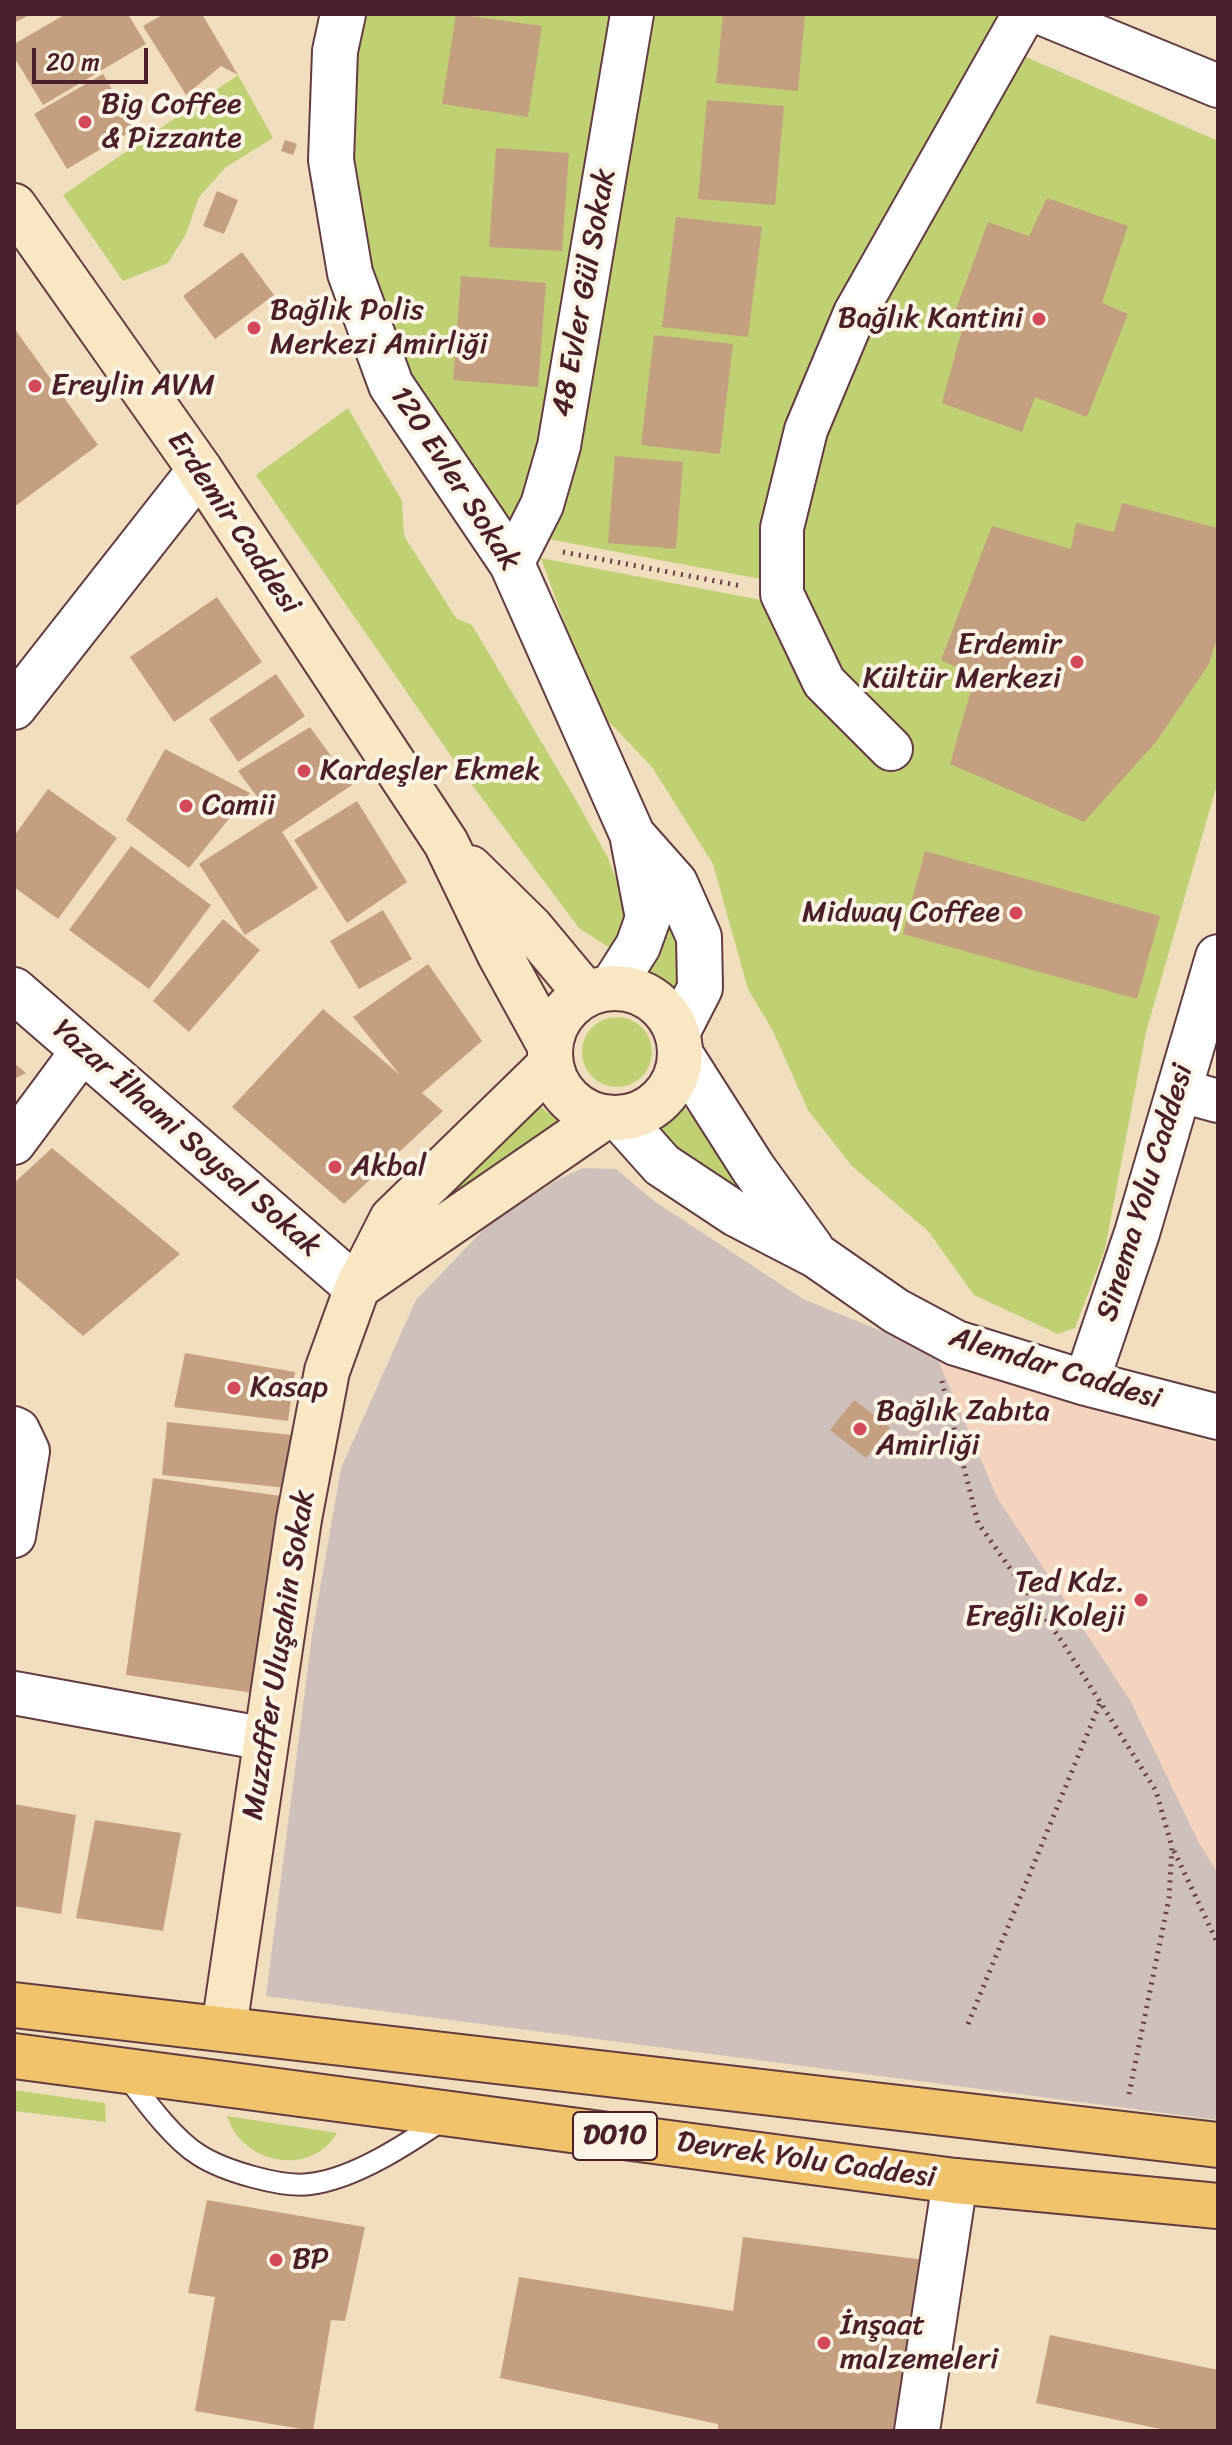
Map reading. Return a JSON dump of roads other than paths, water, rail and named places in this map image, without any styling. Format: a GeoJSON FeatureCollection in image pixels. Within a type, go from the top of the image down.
{"type":"FeatureCollection","features":[{"type":"Feature","properties":{"kind":"highway","name":"Devrek Yolu Caddesi"},"geometry":{"type":"LineString","coordinates":[[14,2005],[1218,2145]]}},
{"type":"Feature","properties":{"kind":"highway","name":"Devrek Yolu Caddesi"},"geometry":{"type":"LineString","coordinates":[[14,2056],[955,2181],[1218,2206]]}},
{"type":"Feature","properties":{"kind":"main road","name":"Erdemir Caddesi"},"geometry":{"type":"LineString","coordinates":[[14,206],[200,470],[446,843],[550,1055]]}},
{"type":"Feature","properties":{"kind":"main road","name":"Erdemir Caddesi"},"geometry":{"type":"LineString","coordinates":[[446,843],[531,928],[599,990]]}},
{"type":"Feature","properties":{"kind":"main road","name":"Alemdar Caddesi"},"geometry":{"type":"LineString","coordinates":[[599,990],[633,989],[652,998],[667,1013],[679,1043]]}},
{"type":"Feature","properties":{"kind":"main road"},"geometry":{"type":"LineString","coordinates":[[599,990],[568,1006],[556,1025],[550,1055],[556,1083],[583,1110],[611,1118],[638,1114],[655,1104],[668,1091],[678,1074],[679,1043]]}},
{"type":"Feature","properties":{"kind":"main road","name":"Muzaffer Uluşahin Sokak"},"geometry":{"type":"LineString","coordinates":[[224,2028],[299,1519],[327,1371],[357,1288],[392,1219],[550,1055]]}},
{"type":"Feature","properties":{"kind":"main road"},"geometry":{"type":"LineString","coordinates":[[357,1288],[611,1118]]}},
{"type":"Feature","properties":{"kind":"street","name":"120 Evler Sokak"},"geometry":{"type":"LineString","coordinates":[[343,14],[335,51],[331,160],[350,273],[391,385],[517,554],[632,834],[648,918],[638,946],[599,990]]}},
{"type":"Feature","properties":{"kind":"street","name":"48 Evler Gül Sokak"},"geometry":{"type":"LineString","coordinates":[[517,554],[542,505],[559,446],[632,14]]}},
{"type":"Feature","properties":{"kind":"street"},"geometry":{"type":"LineString","coordinates":[[891,749],[824,682],[782,594],[782,528],[806,430],[848,328],[1024,14]]}},
{"type":"Feature","properties":{"kind":"street"},"geometry":{"type":"LineString","coordinates":[[1043,14],[1218,86]]}},
{"type":"Feature","properties":{"kind":"street"},"geometry":{"type":"LineString","coordinates":[[14,707],[200,470]]}},
{"type":"Feature","properties":{"kind":"street","name":"120 Evler Sokak"},"geometry":{"type":"LineString","coordinates":[[632,834],[675,883],[699,937],[700,988],[679,1043]]}},
{"type":"Feature","properties":{"kind":"street","name":"Sinema Yolu Caddesi"},"geometry":{"type":"LineString","coordinates":[[1086,1383],[1137,1233],[1198,1096],[1218,957]]}},
{"type":"Feature","properties":{"kind":"street","name":"Yazar İlhami Soysal Sokak"},"geometry":{"type":"LineString","coordinates":[[14,990],[357,1288]]}},
{"type":"Feature","properties":{"kind":"street","name":"Alemdar Caddesi"},"geometry":{"type":"LineString","coordinates":[[679,1043],[753,1168],[817,1256]]}},
{"type":"Feature","properties":{"kind":"street"},"geometry":{"type":"LineString","coordinates":[[14,1143],[83,1050]]}},
{"type":"Feature","properties":{"kind":"street","name":"Alemdar Caddesi"},"geometry":{"type":"LineString","coordinates":[[611,1118],[662,1165],[736,1214],[817,1256],[896,1311],[956,1343],[1086,1383],[1218,1417]]}},
{"type":"Feature","properties":{"kind":"street"},"geometry":{"type":"LineString","coordinates":[[14,1428],[28,1451],[14,1536]]}},
{"type":"Feature","properties":{"kind":"street"},"geometry":{"type":"LineString","coordinates":[[14,1693],[266,1739]]}},
{"type":"Feature","properties":{"kind":"street"},"geometry":{"type":"LineString","coordinates":[[917,2431],[955,2181]]}},
{"type":"Feature","properties":{"kind":"lane"},"geometry":{"type":"LineString","coordinates":[[123,2070],[152,2111],[199,2155],[258,2179],[310,2184],[353,2172],[405,2146],[451,2114]]}},
{"type":"Feature","properties":{"kind":"place","name":"Big Coffee & Pizzante"},"geometry":{"type":"Point","coordinates":[85,122]}},
{"type":"Feature","properties":{"kind":"place","name":"Bağlık Kantini"},"geometry":{"type":"Point","coordinates":[1039,319]}},
{"type":"Feature","properties":{"kind":"place","name":"Bağlık Polis Merkezi Amirliği"},"geometry":{"type":"Point","coordinates":[254,328]}},
{"type":"Feature","properties":{"kind":"place","name":"Ereylin AVM"},"geometry":{"type":"Point","coordinates":[35,386]}},
{"type":"Feature","properties":{"kind":"place","name":"Erdemir Kültür Merkezi"},"geometry":{"type":"Point","coordinates":[1077,662]}},
{"type":"Feature","properties":{"kind":"place","name":"Kardeşler Ekmek"},"geometry":{"type":"Point","coordinates":[304,771]}},
{"type":"Feature","properties":{"kind":"place","name":"Camii"},"geometry":{"type":"Point","coordinates":[186,806]}},
{"type":"Feature","properties":{"kind":"place","name":"Midway Coffee"},"geometry":{"type":"Point","coordinates":[1016,913]}},
{"type":"Feature","properties":{"kind":"place","name":"Akbal"},"geometry":{"type":"Point","coordinates":[335,1167]}},
{"type":"Feature","properties":{"kind":"place","name":"Kasap"},"geometry":{"type":"Point","coordinates":[234,1388]}},
{"type":"Feature","properties":{"kind":"place","name":"Bağlık Zabıta Amirliği"},"geometry":{"type":"Point","coordinates":[860,1429]}},
{"type":"Feature","properties":{"kind":"place","name":"Ted Kdz. Ereğli Koleji"},"geometry":{"type":"Point","coordinates":[1141,1600]}},
{"type":"Feature","properties":{"kind":"place","name":"BP"},"geometry":{"type":"Point","coordinates":[276,2260]}},
{"type":"Feature","properties":{"kind":"place","name":"İnşaat malzemeleri"},"geometry":{"type":"Point","coordinates":[824,2343]}}]}
